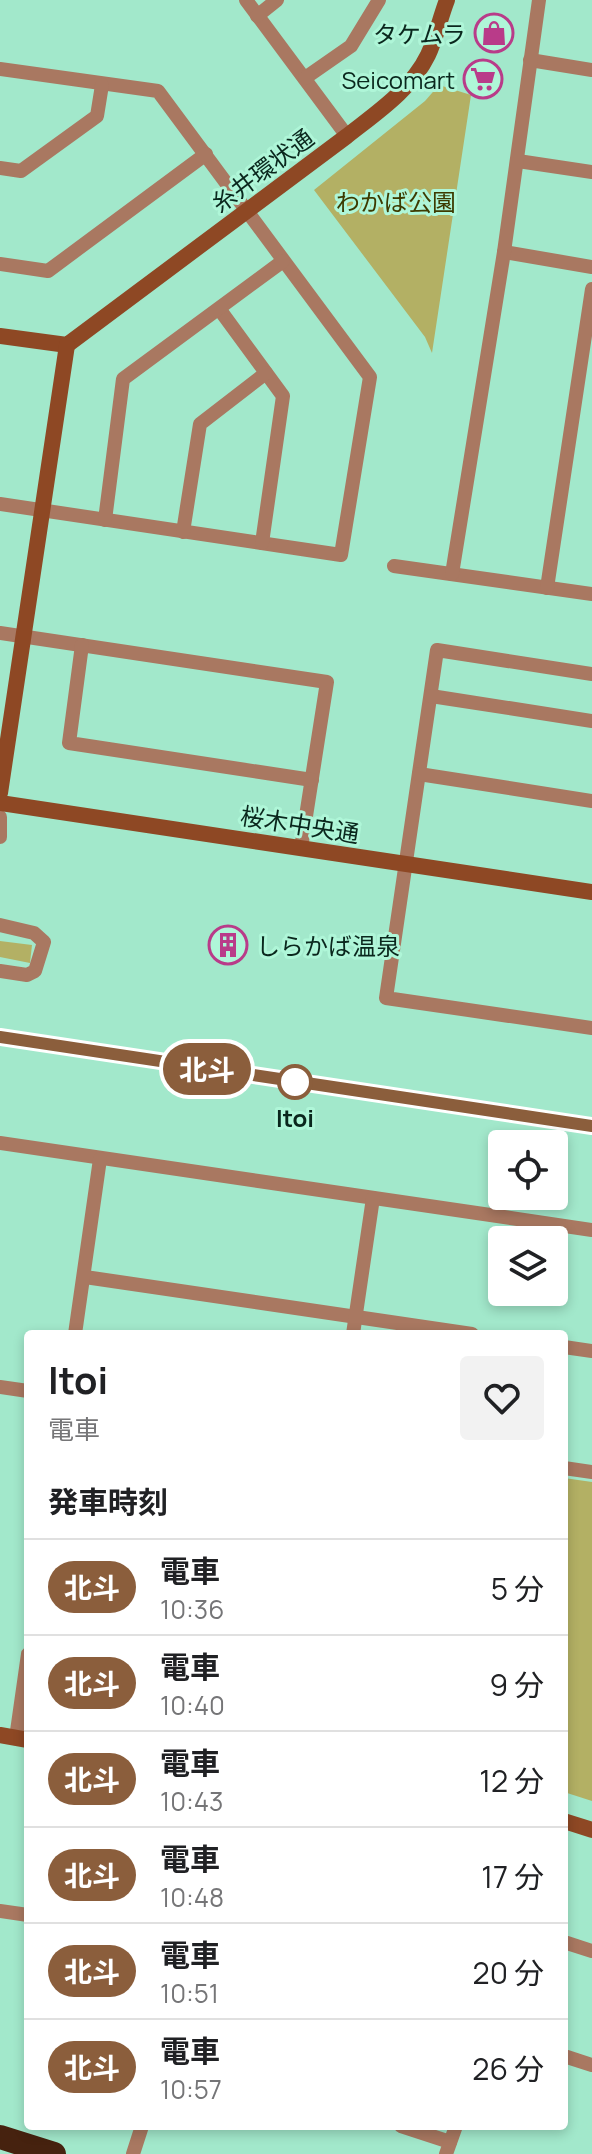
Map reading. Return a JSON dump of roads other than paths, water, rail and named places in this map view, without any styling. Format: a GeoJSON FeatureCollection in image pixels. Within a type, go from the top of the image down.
{"type":"FeatureCollection","features":[{"type":"Feature","properties":{"kind":"highway"},"geometry":{"type":"LineString","coordinates":[[0,2137],[54,2154]]}},
{"type":"Feature","properties":{"kind":"street"},"geometry":{"type":"LineString","coordinates":[[246,0],[347,136]]}},
{"type":"Feature","properties":{"kind":"street"},"geometry":{"type":"LineString","coordinates":[[257,16],[277,0]]}},
{"type":"Feature","properties":{"kind":"street"},"geometry":{"type":"LineString","coordinates":[[305,78],[351,46],[379,0]]}},
{"type":"Feature","properties":{"kind":"street","name":"糸井環状通"},"geometry":{"type":"LineString","coordinates":[[67,345],[391,101],[414,77],[427,56],[447,0]]}},
{"type":"Feature","properties":{"kind":"street"},"geometry":{"type":"LineString","coordinates":[[452,574],[518,161],[539,0]]}},
{"type":"Feature","properties":{"kind":"street"},"geometry":{"type":"LineString","coordinates":[[530,60],[592,70]]}},
{"type":"Feature","properties":{"kind":"street"},"geometry":{"type":"LineString","coordinates":[[0,69],[158,91],[370,377],[341,555],[0,504]]}},
{"type":"Feature","properties":{"kind":"street"},"geometry":{"type":"LineString","coordinates":[[0,168],[21,171],[97,116],[102,85]]}},
{"type":"Feature","properties":{"kind":"street"},"geometry":{"type":"LineString","coordinates":[[0,264],[48,271],[206,154]]}},
{"type":"Feature","properties":{"kind":"street"},"geometry":{"type":"LineString","coordinates":[[518,161],[592,172]]}},
{"type":"Feature","properties":{"kind":"street"},"geometry":{"type":"LineString","coordinates":[[504,252],[592,267]]}},
{"type":"Feature","properties":{"kind":"street"},"geometry":{"type":"LineString","coordinates":[[105,520],[123,379],[283,261]]}},
{"type":"Feature","properties":{"kind":"street"},"geometry":{"type":"LineString","coordinates":[[547,588],[592,289]]}},
{"type":"Feature","properties":{"kind":"street"},"geometry":{"type":"LineString","coordinates":[[220,310],[283,396],[262,543]]}},
{"type":"Feature","properties":{"kind":"street"},"geometry":{"type":"LineString","coordinates":[[0,336],[67,345],[0,793]]}},
{"type":"Feature","properties":{"kind":"street"},"geometry":{"type":"LineString","coordinates":[[183,532],[200,424],[266,373]]}},
{"type":"Feature","properties":{"kind":"street"},"geometry":{"type":"LineString","coordinates":[[394,566],[592,594]]}},
{"type":"Feature","properties":{"kind":"street"},"geometry":{"type":"LineString","coordinates":[[0,633],[327,682],[301,848]]}},
{"type":"Feature","properties":{"kind":"street"},"geometry":{"type":"LineString","coordinates":[[82,645],[69,743],[312,780]]}},
{"type":"Feature","properties":{"kind":"street"},"geometry":{"type":"LineString","coordinates":[[592,674],[437,650],[386,998],[592,1028]]}},
{"type":"Feature","properties":{"kind":"street"},"geometry":{"type":"LineString","coordinates":[[431,696],[592,721]]}},
{"type":"Feature","properties":{"kind":"street"},"geometry":{"type":"LineString","coordinates":[[419,774],[592,801]]}},
{"type":"Feature","properties":{"kind":"street","name":"桜木中央通"},"geometry":{"type":"LineString","coordinates":[[0,803],[592,892]]}},
{"type":"Feature","properties":{"kind":"street"},"geometry":{"type":"LineString","coordinates":[[0,817],[0,837]]}},
{"type":"Feature","properties":{"kind":"street"},"geometry":{"type":"LineString","coordinates":[[0,925],[34,933],[44,942],[35,971],[27,975],[0,971]]}},
{"type":"Feature","properties":{"kind":"street"},"geometry":{"type":"LineString","coordinates":[[0,1143],[592,1230]]}},
{"type":"Feature","properties":{"kind":"street"},"geometry":{"type":"LineString","coordinates":[[76,1330],[100,1159]]}},
{"type":"Feature","properties":{"kind":"street"},"geometry":{"type":"LineString","coordinates":[[353,1330],[373,1198]]}},
{"type":"Feature","properties":{"kind":"street"},"geometry":{"type":"LineString","coordinates":[[85,1277],[444,1330]]}},
{"type":"Feature","properties":{"kind":"street"},"geometry":{"type":"LineString","coordinates":[[568,1348],[592,1351]]}},
{"type":"Feature","properties":{"kind":"street"},"geometry":{"type":"LineString","coordinates":[[0,1387],[24,1390]]}},
{"type":"Feature","properties":{"kind":"street"},"geometry":{"type":"LineString","coordinates":[[568,1469],[592,1472]]}},
{"type":"Feature","properties":{"kind":"street"},"geometry":{"type":"LineString","coordinates":[[15,1738],[24,1680]]}},
{"type":"Feature","properties":{"kind":"street"},"geometry":{"type":"LineString","coordinates":[[568,1822],[592,1830]]}},
{"type":"Feature","properties":{"kind":"street"},"geometry":{"type":"LineString","coordinates":[[0,1911],[24,1914]]}},
{"type":"Feature","properties":{"kind":"street"},"geometry":{"type":"LineString","coordinates":[[568,1943],[592,1951]]}},
{"type":"Feature","properties":{"kind":"street"},"geometry":{"type":"LineString","coordinates":[[568,2057],[592,2065]]}},
{"type":"Feature","properties":{"kind":"street"},"geometry":{"type":"LineString","coordinates":[[133,2154],[141,2130]]}},
{"type":"Feature","properties":{"kind":"street"},"geometry":{"type":"LineString","coordinates":[[410,2130],[448,2148]]}},
{"type":"Feature","properties":{"kind":"railway"},"geometry":{"type":"LineString","coordinates":[[0,1037],[592,1126]]}},
{"type":"Feature","properties":{"kind":"train","name":"北斗"},"geometry":{"type":"LineString","coordinates":[[0,1037],[592,1126]]}},
{"type":"Feature","properties":{"kind":"place","name":"タケムラ"},"geometry":{"type":"Point","coordinates":[494,33]}},
{"type":"Feature","properties":{"kind":"place","name":"Seicomart"},"geometry":{"type":"Point","coordinates":[483,79]}},
{"type":"Feature","properties":{"kind":"place","name":"しらかば温泉"},"geometry":{"type":"Point","coordinates":[228,945]}},
{"type":"Feature","properties":{"kind":"place","name":"Itoi"},"geometry":{"type":"Point","coordinates":[295,1082]}},
{"type":"Feature","properties":{"kind":"park label","name":"わかば公園"},"geometry":{"type":"Point","coordinates":[396,201]}}]}
